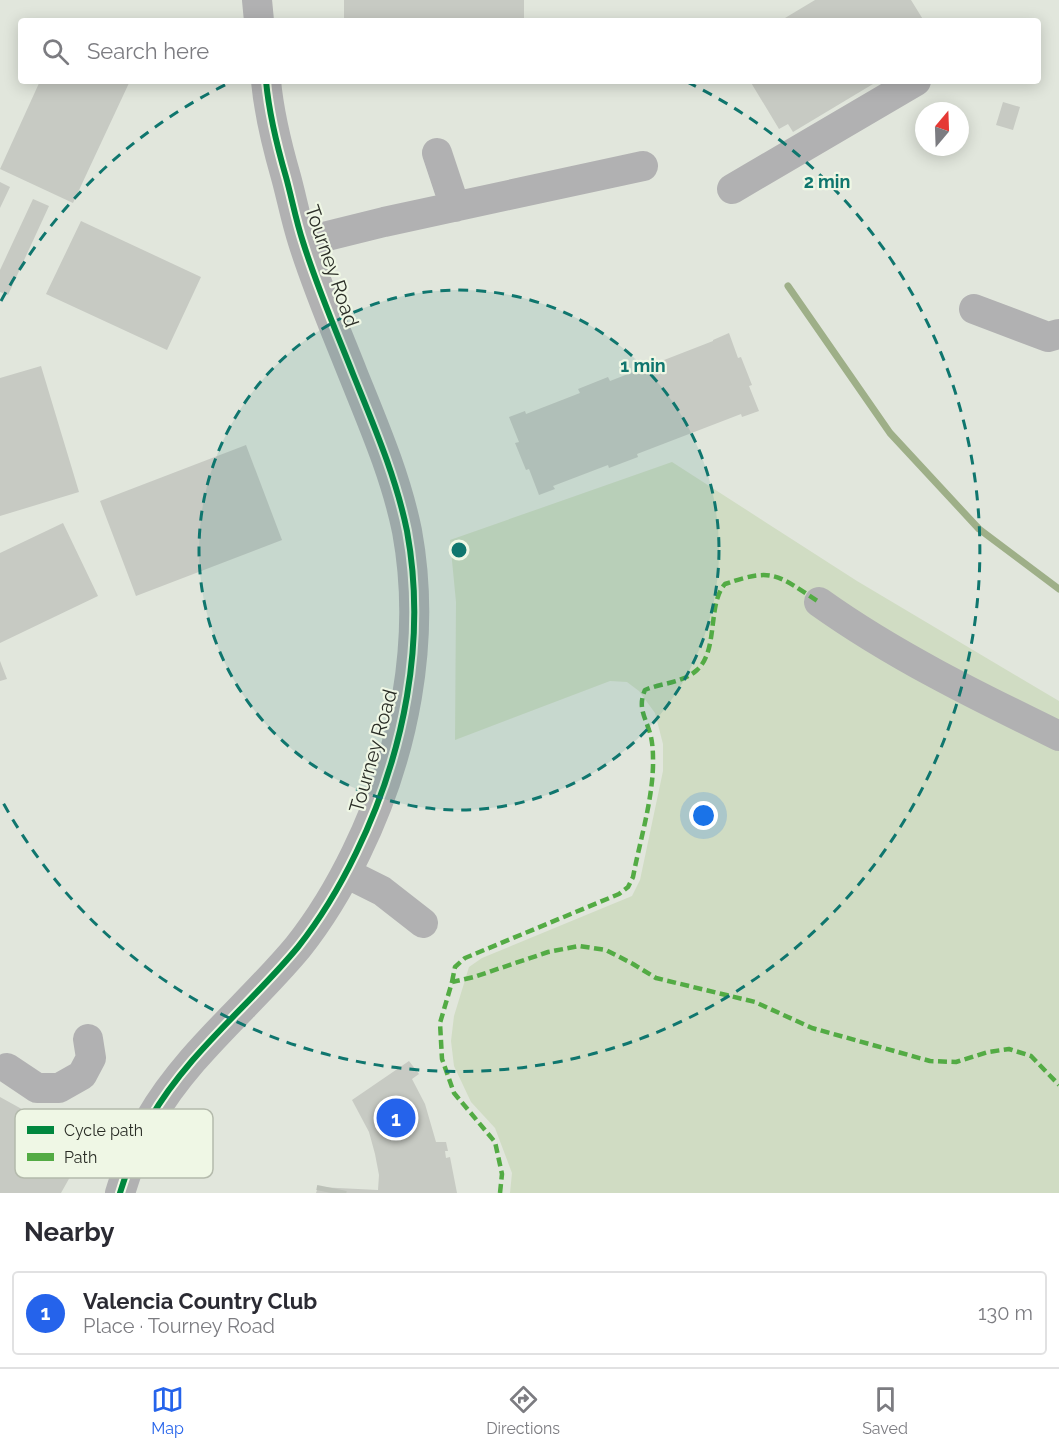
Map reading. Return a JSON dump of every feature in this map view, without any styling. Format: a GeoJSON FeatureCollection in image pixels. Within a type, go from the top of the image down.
{"type":"FeatureCollection","features":[{"type":"Feature","properties":{"kind":"street"},"geometry":{"type":"LineString","coordinates":[[257,0],[259,18]]}},
{"type":"Feature","properties":{"kind":"street","name":"Tourney Road"},"geometry":{"type":"LineString","coordinates":[[157,1109],[171,1088],[218,1032],[297,948],[325,910],[346,873],[378,802],[401,726],[412,662],[415,591],[406,530],[388,462],[303,242],[280,155],[267,84]]}},
{"type":"Feature","properties":{"kind":"street"},"geometry":{"type":"LineString","coordinates":[[732,189],[911,84]]}},
{"type":"Feature","properties":{"kind":"street"},"geometry":{"type":"LineString","coordinates":[[437,153],[455,207]]}},
{"type":"Feature","properties":{"kind":"street"},"geometry":{"type":"LineString","coordinates":[[303,242],[643,166]]}},
{"type":"Feature","properties":{"kind":"street"},"geometry":{"type":"LineString","coordinates":[[974,309],[1048,337],[1059,334]]}},
{"type":"Feature","properties":{"kind":"street"},"geometry":{"type":"LineString","coordinates":[[819,602],[858,630],[988,702],[1059,736]]}},
{"type":"Feature","properties":{"kind":"street"},"geometry":{"type":"LineString","coordinates":[[346,873],[382,891],[423,922]]}},
{"type":"Feature","properties":{"kind":"street"},"geometry":{"type":"LineString","coordinates":[[7,1068],[37,1088],[59,1088],[82,1075],[91,1058],[88,1039]]}},
{"type":"Feature","properties":{"kind":"street","name":"Tourney Road"},"geometry":{"type":"LineString","coordinates":[[120,1193],[125,1178]]}},
{"type":"Feature","properties":{"kind":"green space"},"geometry":{"type":"Polygon","coordinates":[[[672,462],[857,581],[1059,701],[1059,1193],[510,1193],[512,1173],[495,1128],[471,1102],[454,1066],[451,1041],[454,1016],[469,967],[482,958],[632,896],[640,880],[663,771],[663,744],[655,713],[639,691],[627,682],[610,681],[455,740],[456,602],[450,540],[672,462]]]}},
{"type":"Feature","properties":{"kind":"building"},"geometry":{"type":"Polygon","coordinates":[[[344,0],[524,0],[524,18],[344,18],[344,0]]]}},
{"type":"Feature","properties":{"kind":"building"},"geometry":{"type":"Polygon","coordinates":[[[815,0],[911,0],[922,18],[785,18],[815,0]]]}},
{"type":"Feature","properties":{"kind":"building"},"geometry":{"type":"Polygon","coordinates":[[[39,84],[129,84],[73,203],[0,169],[39,84]]]}},
{"type":"Feature","properties":{"kind":"building"},"geometry":{"type":"Polygon","coordinates":[[[752,84],[873,84],[793,132],[788,124],[779,129],[752,84]]]}},
{"type":"Feature","properties":{"kind":"building"},"geometry":{"type":"Polygon","coordinates":[[[1003,102],[1020,107],[1013,130],[996,125],[1003,102]]]}},
{"type":"Feature","properties":{"kind":"building"},"geometry":{"type":"Polygon","coordinates":[[[0,182],[10,187],[0,208],[0,182]]]}},
{"type":"Feature","properties":{"kind":"building"},"geometry":{"type":"Polygon","coordinates":[[[33,199],[49,206],[8,295],[0,292],[0,270],[33,199]]]}},
{"type":"Feature","properties":{"kind":"building"},"geometry":{"type":"Polygon","coordinates":[[[81,221],[201,277],[167,350],[46,294],[81,221]]]}},
{"type":"Feature","properties":{"kind":"building"},"geometry":{"type":"Polygon","coordinates":[[[729,333],[738,358],[741,357],[752,385],[749,386],[759,411],[742,417],[741,414],[637,454],[638,457],[609,468],[608,465],[553,486],[555,489],[539,495],[529,469],[526,470],[515,443],[519,442],[509,417],[525,411],[526,414],[580,393],[578,389],[608,377],[610,381],[729,333]]]}},
{"type":"Feature","properties":{"kind":"building"},"geometry":{"type":"Polygon","coordinates":[[[41,366],[79,492],[0,516],[0,378],[41,366]]]}},
{"type":"Feature","properties":{"kind":"building"},"geometry":{"type":"Polygon","coordinates":[[[246,445],[282,540],[136,596],[100,501],[246,445]]]}},
{"type":"Feature","properties":{"kind":"building"},"geometry":{"type":"Polygon","coordinates":[[[63,523],[98,596],[0,643],[0,553],[63,523]]]}},
{"type":"Feature","properties":{"kind":"building"},"geometry":{"type":"Polygon","coordinates":[[[0,661],[7,679],[0,681],[0,661]]]}},
{"type":"Feature","properties":{"kind":"building"},"geometry":{"type":"Polygon","coordinates":[[[409,1061],[419,1074],[412,1079],[425,1104],[436,1142],[446,1142],[448,1151],[445,1151],[446,1158],[450,1157],[457,1193],[316,1193],[318,1187],[378,1190],[379,1175],[369,1132],[352,1100],[409,1061]]]}},
{"type":"Feature","properties":{"kind":"building"},"geometry":{"type":"Polygon","coordinates":[[[0,1097],[22,1109],[15,1109],[15,1178],[69,1178],[61,1193],[0,1193],[0,1097]]]}},
{"type":"Feature","properties":{"kind":"waterway"},"geometry":{"type":"LineString","coordinates":[[788,286],[890,433],[979,529],[1059,589]]}},
{"type":"Feature","properties":{"kind":"tunnel"},"geometry":{"type":"LineString","coordinates":[[331,1193],[332,1188]]}},
{"type":"Feature","properties":{"kind":"marked path"},"geometry":{"type":"LineString","coordinates":[[452,982],[455,967],[465,958],[619,894],[628,887],[633,877],[646,818],[653,773],[652,744],[642,710],[643,696],[645,690],[691,674],[704,661],[711,639],[716,603],[725,584],[754,576],[775,576],[819,602]]}},
{"type":"Feature","properties":{"kind":"marked path"},"geometry":{"type":"LineString","coordinates":[[500,1193],[502,1174],[495,1142],[454,1093],[442,1059],[440,1023],[452,982],[548,952],[579,946],[606,950],[656,978],[755,1002],[812,1028],[930,1061],[956,1062],[988,1052],[1009,1049],[1031,1056],[1059,1085]]}},
{"type":"Feature","properties":{"kind":"cycle path"},"geometry":{"type":"LineString","coordinates":[[156,1109],[182,1072],[298,947],[337,890],[373,815],[387,777],[399,737],[412,655],[413,572],[407,531],[397,491],[384,452],[308,259],[274,129],[266,84]]}},
{"type":"Feature","properties":{"kind":"cycle path"},"geometry":{"type":"LineString","coordinates":[[120,1193],[125,1178]]}},
{"type":"Feature","properties":{"kind":"place","name":"Valencia Country Club"},"geometry":{"type":"Point","coordinates":[396,1118]}}]}
